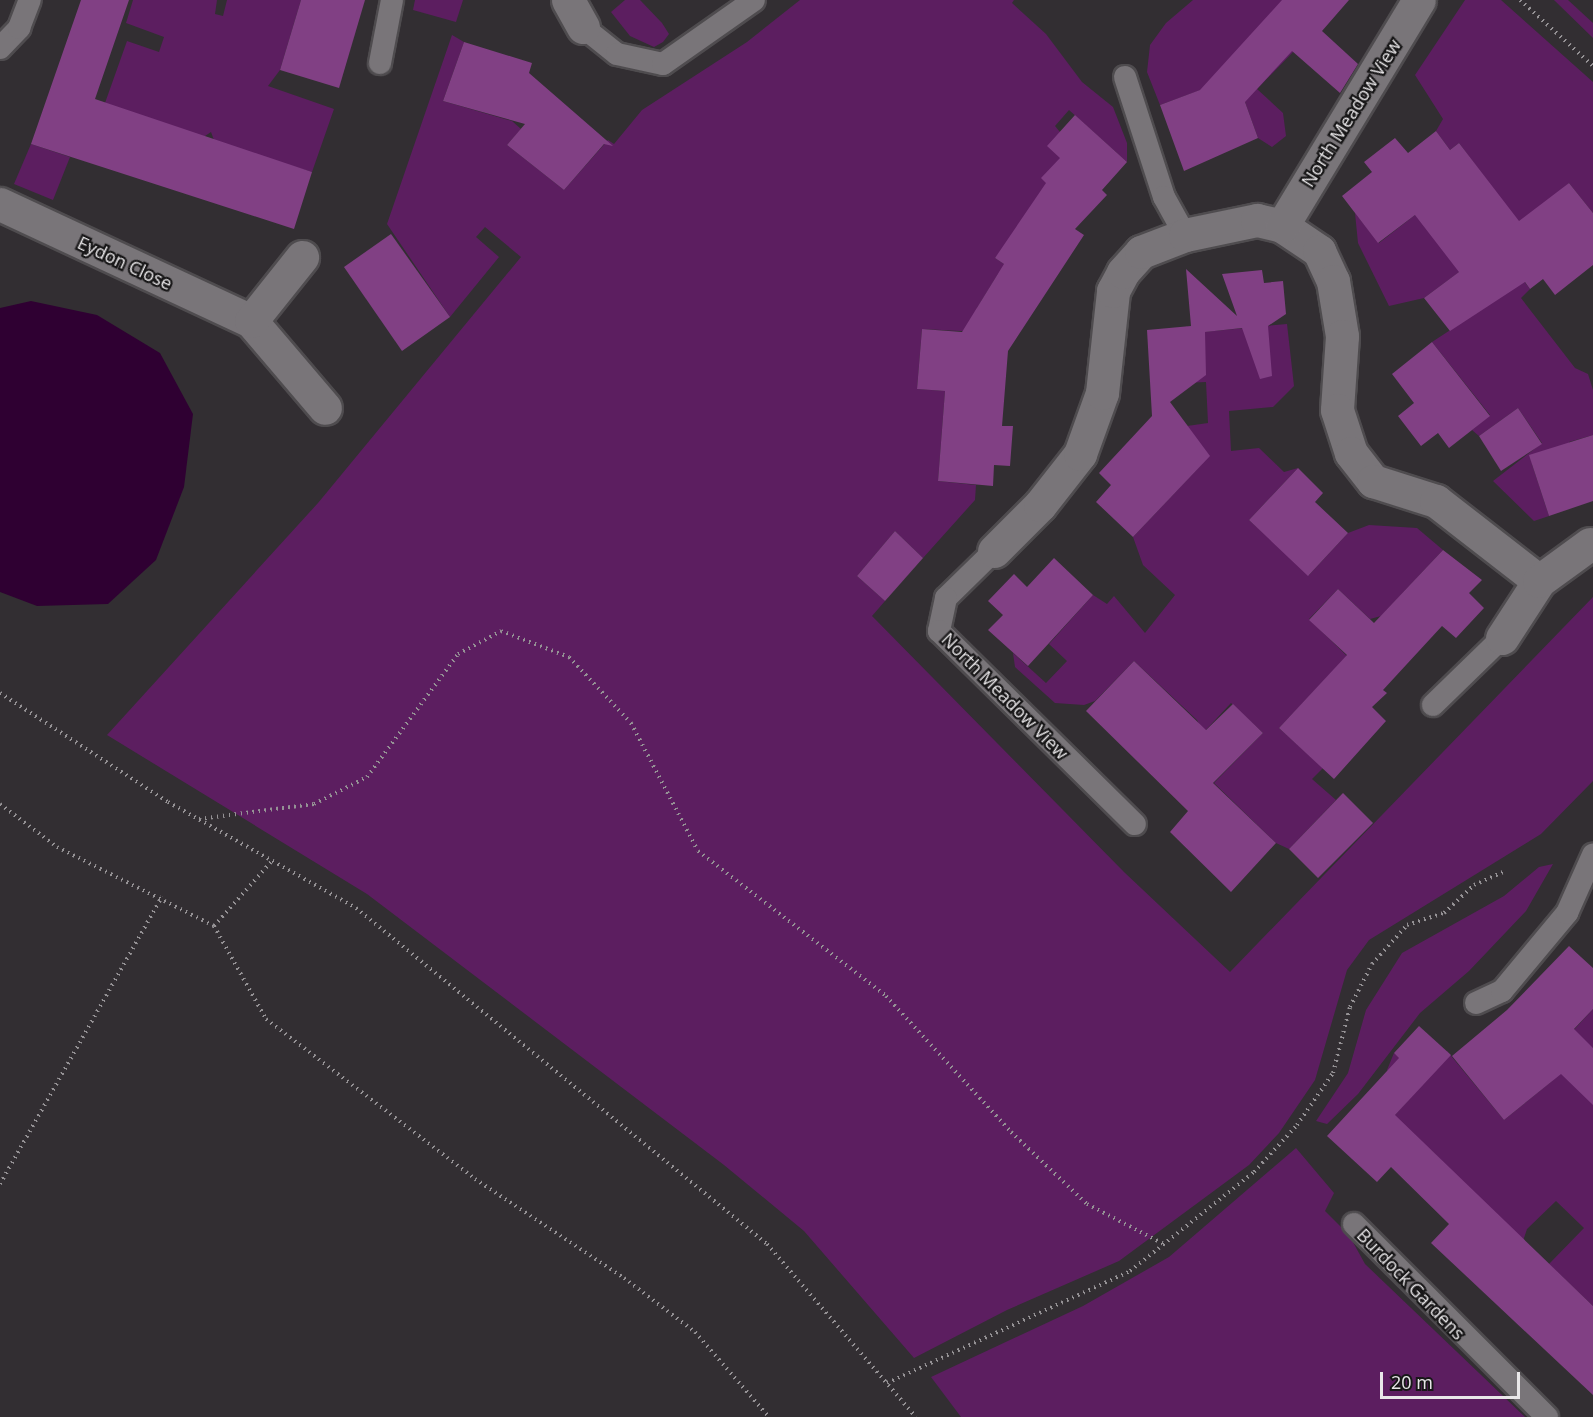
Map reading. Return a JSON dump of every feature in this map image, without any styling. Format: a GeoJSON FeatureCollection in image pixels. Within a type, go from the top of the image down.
{"type":"FeatureCollection","features":[{"type":"Feature","properties":{"kind":"street","name":"North Meadow View"},"geometry":{"type":"LineString","coordinates":[[1282,226],[1419,0]]}},
{"type":"Feature","properties":{"kind":"street","name":"Eydon Close"},"geometry":{"type":"LineString","coordinates":[[0,204],[251,321],[325,408]]}},
{"type":"Feature","properties":{"kind":"street","name":"North Meadow View"},"geometry":{"type":"LineString","coordinates":[[994,551],[1040,505],[1080,454],[1102,393],[1113,291],[1123,272],[1141,252],[1185,235],[1257,220],[1282,226],[1319,251],[1333,281],[1342,336],[1337,410],[1351,453],[1373,481],[1436,501],[1539,581]]}},
{"type":"Feature","properties":{"kind":"street"},"geometry":{"type":"LineString","coordinates":[[251,321],[302,257]]}},
{"type":"Feature","properties":{"kind":"street"},"geometry":{"type":"LineString","coordinates":[[1502,638],[1539,581],[1592,543]]}},
{"type":"Feature","properties":{"kind":"lane"},"geometry":{"type":"LineString","coordinates":[[0,48],[19,28],[30,0]]}},
{"type":"Feature","properties":{"kind":"lane"},"geometry":{"type":"LineString","coordinates":[[380,63],[392,0]]}},
{"type":"Feature","properties":{"kind":"lane"},"geometry":{"type":"LineString","coordinates":[[575,14],[617,54],[663,64],[754,0]]}},
{"type":"Feature","properties":{"kind":"lane"},"geometry":{"type":"LineString","coordinates":[[1125,77],[1164,197],[1185,235]]}},
{"type":"Feature","properties":{"kind":"lane","name":"North Meadow View"},"geometry":{"type":"LineString","coordinates":[[994,551],[946,597],[939,631],[1135,824]]}},
{"type":"Feature","properties":{"kind":"lane"},"geometry":{"type":"LineString","coordinates":[[1433,705],[1502,638]]}},
{"type":"Feature","properties":{"kind":"lane"},"geometry":{"type":"LineString","coordinates":[[1476,1003],[1502,991],[1567,913],[1593,855]]}},
{"type":"Feature","properties":{"kind":"lane","name":"Burdock Gardens"},"geometry":{"type":"LineString","coordinates":[[1354,1224],[1547,1417]]}},
{"type":"Feature","properties":{"kind":"path"},"geometry":{"type":"LineString","coordinates":[[1520,0],[1593,66]]}},
{"type":"Feature","properties":{"kind":"path"},"geometry":{"type":"LineString","coordinates":[[199,819],[314,804],[367,777],[458,654],[501,631],[570,657],[631,723],[698,851],[886,996],[1011,1132],[1087,1204],[1164,1244]]}},
{"type":"Feature","properties":{"kind":"path"},"geometry":{"type":"LineString","coordinates":[[0,693],[199,819],[356,909],[767,1244],[916,1417]]}},
{"type":"Feature","properties":{"kind":"path"},"geometry":{"type":"LineString","coordinates":[[0,804],[57,847],[162,897],[214,926],[266,1019],[475,1179],[695,1332],[769,1417]]}},
{"type":"Feature","properties":{"kind":"path"},"geometry":{"type":"LineString","coordinates":[[214,926],[273,861]]}},
{"type":"Feature","properties":{"kind":"path"},"geometry":{"type":"LineString","coordinates":[[887,1383],[1130,1271],[1254,1172],[1297,1125],[1333,1073],[1350,1007],[1372,964],[1407,925],[1444,912],[1474,885],[1505,871]]}},
{"type":"Feature","properties":{"kind":"path"},"geometry":{"type":"LineString","coordinates":[[0,1184],[162,897]]}},
{"type":"Feature","properties":{"kind":"shaded area"},"geometry":{"type":"Polygon","coordinates":[[[133,0],[217,0],[215,14],[223,16],[227,0],[301,0],[280,70],[268,86],[334,109],[312,172],[215,143],[211,132],[202,138],[105,103],[127,41],[159,52],[164,37],[126,23],[133,0]]]}},
{"type":"Feature","properties":{"kind":"shaded area"},"geometry":{"type":"Polygon","coordinates":[[[415,0],[463,0],[456,22],[413,10],[415,0]]]}},
{"type":"Feature","properties":{"kind":"shaded area"},"geometry":{"type":"Polygon","coordinates":[[[625,0],[640,0],[662,23],[669,34],[663,42],[654,47],[630,36],[611,12],[625,0]]]}},
{"type":"Feature","properties":{"kind":"shaded area"},"geometry":{"type":"Polygon","coordinates":[[[800,0],[1014,0],[1012,3],[1046,34],[1082,82],[1113,107],[1127,143],[1127,162],[1069,110],[1055,126],[1060,132],[1062,197],[995,258],[1046,292],[998,274],[977,308],[1018,334],[922,329],[917,389],[945,391],[938,481],[976,485],[975,500],[923,558],[895,531],[857,576],[885,601],[872,616],[1124,872],[1230,972],[1593,597],[1593,781],[1541,834],[1369,940],[1347,970],[1315,1080],[1279,1133],[1249,1165],[1119,1261],[1007,1310],[914,1358],[804,1231],[724,1165],[367,894],[107,735],[318,503],[521,257],[485,227],[476,237],[499,257],[450,317],[387,224],[452,35],[464,42],[443,101],[512,121],[521,129],[507,145],[564,190],[608,140],[614,144],[642,110],[747,42],[800,0]]]}},
{"type":"Feature","properties":{"kind":"shaded area"},"geometry":{"type":"Polygon","coordinates":[[[1193,0],[1282,0],[1293,52],[1257,89],[1283,113],[1286,136],[1272,147],[1258,138],[1236,77],[1160,105],[1147,72],[1150,45],[1166,23],[1193,0]]]}},
{"type":"Feature","properties":{"kind":"shaded area"},"geometry":{"type":"Polygon","coordinates":[[[1465,0],[1501,0],[1593,82],[1593,213],[1569,183],[1498,247],[1530,289],[1521,298],[1575,368],[1588,374],[1593,390],[1593,435],[1569,442],[1571,451],[1532,464],[1549,516],[1534,521],[1493,481],[1542,443],[1518,408],[1479,436],[1472,430],[1490,415],[1432,342],[1487,306],[1462,270],[1424,298],[1389,306],[1358,243],[1355,213],[1379,243],[1415,215],[1489,183],[1459,143],[1450,150],[1436,131],[1443,119],[1415,75],[1465,0]]]}},
{"type":"Feature","properties":{"kind":"shaded area"},"geometry":{"type":"Polygon","coordinates":[[[1554,0],[1568,0],[1593,23],[1593,38],[1554,0]]]}},
{"type":"Feature","properties":{"kind":"shaded area"},"geometry":{"type":"Polygon","coordinates":[[[31,144],[70,157],[53,200],[14,184],[31,144]]]}},
{"type":"Feature","properties":{"kind":"shaded area"},"geometry":{"type":"Polygon","coordinates":[[[31,301],[97,315],[160,353],[193,414],[184,487],[156,560],[108,604],[37,606],[0,592],[0,308],[31,301]]]}},
{"type":"Feature","properties":{"kind":"shaded area"},"geometry":{"type":"Polygon","coordinates":[[[1287,324],[1294,386],[1273,407],[1229,411],[1231,451],[1259,448],[1284,472],[1298,468],[1249,520],[1309,575],[1348,533],[1369,525],[1417,528],[1443,550],[1381,616],[1370,619],[1338,589],[1309,619],[1347,656],[1279,728],[1323,768],[1312,779],[1336,800],[1289,849],[1276,843],[1214,783],[1263,733],[1231,703],[1203,733],[1197,720],[1134,661],[1095,701],[1084,705],[1055,703],[1015,667],[1013,653],[1046,683],[1067,661],[1049,644],[1093,595],[1107,604],[1114,596],[1145,633],[1175,595],[1143,565],[1133,537],[1202,464],[1166,429],[1208,423],[1206,382],[1163,384],[1186,370],[1186,326],[1192,333],[1287,324]]]}},
{"type":"Feature","properties":{"kind":"shaded area"},"geometry":{"type":"Polygon","coordinates":[[[1553,864],[1526,911],[1469,971],[1420,1013],[1358,1094],[1327,1124],[1316,1121],[1348,1073],[1366,1010],[1402,953],[1504,896],[1539,867],[1553,864]]]}},
{"type":"Feature","properties":{"kind":"shaded area"},"geometry":{"type":"Polygon","coordinates":[[[1593,1009],[1593,1048],[1571,1033],[1593,1009]]]}},
{"type":"Feature","properties":{"kind":"shaded area"},"geometry":{"type":"Polygon","coordinates":[[[1447,1051],[1504,1120],[1552,1081],[1553,1066],[1593,1081],[1593,1306],[1549,1264],[1584,1228],[1556,1201],[1527,1229],[1523,1241],[1431,1150],[1407,1150],[1383,1128],[1413,1095],[1387,1070],[1394,1053],[1421,1078],[1447,1051]]]}},
{"type":"Feature","properties":{"kind":"shaded area"},"geometry":{"type":"Polygon","coordinates":[[[1296,1148],[1334,1193],[1325,1211],[1349,1235],[1365,1264],[1525,1417],[961,1417],[931,1377],[1083,1306],[1169,1257],[1296,1148]]]}},
{"type":"Feature","properties":{"kind":"building"},"geometry":{"type":"Polygon","coordinates":[[[81,0],[129,0],[95,99],[312,172],[294,229],[31,144],[81,0]]]}},
{"type":"Feature","properties":{"kind":"building"},"geometry":{"type":"Polygon","coordinates":[[[301,0],[365,0],[339,88],[280,70],[301,0]]]}},
{"type":"Feature","properties":{"kind":"building"},"geometry":{"type":"Polygon","coordinates":[[[1282,0],[1349,0],[1322,31],[1358,64],[1340,93],[1292,51],[1245,102],[1258,138],[1184,171],[1160,105],[1200,90],[1282,0]]]}},
{"type":"Feature","properties":{"kind":"building"},"geometry":{"type":"Polygon","coordinates":[[[464,42],[532,63],[529,73],[613,146],[604,144],[564,190],[507,145],[525,124],[443,101],[464,42]]]}},
{"type":"Feature","properties":{"kind":"building"},"geometry":{"type":"Polygon","coordinates":[[[1075,115],[1127,162],[1102,190],[1107,195],[1075,229],[1084,235],[1008,351],[1002,426],[1013,426],[1010,466],[994,465],[993,486],[938,481],[945,391],[917,389],[922,329],[962,332],[1004,264],[995,258],[1046,183],[1041,178],[1060,158],[1047,146],[1075,115]]]}},
{"type":"Feature","properties":{"kind":"building"},"geometry":{"type":"Polygon","coordinates":[[[1436,131],[1450,150],[1459,143],[1519,221],[1569,183],[1593,213],[1593,265],[1555,295],[1543,279],[1530,289],[1525,282],[1450,331],[1424,298],[1459,272],[1415,215],[1378,243],[1342,196],[1372,172],[1364,162],[1395,138],[1408,153],[1436,131]]]}},
{"type":"Feature","properties":{"kind":"building"},"geometry":{"type":"Polygon","coordinates":[[[391,234],[450,317],[402,351],[344,267],[391,234]]]}},
{"type":"Feature","properties":{"kind":"building"},"geometry":{"type":"Polygon","coordinates":[[[1186,269],[1237,316],[1222,274],[1262,270],[1264,283],[1283,281],[1286,314],[1268,326],[1272,376],[1260,379],[1242,328],[1205,332],[1206,375],[1170,402],[1210,456],[1133,537],[1096,502],[1111,485],[1099,473],[1152,416],[1147,330],[1191,326],[1186,269]]]}},
{"type":"Feature","properties":{"kind":"building"},"geometry":{"type":"Polygon","coordinates":[[[1432,342],[1490,416],[1449,448],[1438,433],[1421,446],[1398,416],[1414,403],[1392,374],[1432,342]]]}},
{"type":"Feature","properties":{"kind":"building"},"geometry":{"type":"Polygon","coordinates":[[[1518,408],[1542,444],[1501,471],[1479,436],[1518,408]]]}},
{"type":"Feature","properties":{"kind":"building"},"geometry":{"type":"Polygon","coordinates":[[[1593,435],[1593,501],[1549,516],[1529,455],[1593,435]]]}},
{"type":"Feature","properties":{"kind":"building"},"geometry":{"type":"Polygon","coordinates":[[[1298,468],[1323,493],[1315,502],[1348,533],[1308,576],[1249,520],[1298,468]]]}},
{"type":"Feature","properties":{"kind":"building"},"geometry":{"type":"Polygon","coordinates":[[[895,531],[923,558],[885,601],[857,576],[895,531]]]}},
{"type":"Feature","properties":{"kind":"building"},"geometry":{"type":"Polygon","coordinates":[[[1443,550],[1482,580],[1469,593],[1484,608],[1456,638],[1442,626],[1383,690],[1387,693],[1372,707],[1386,721],[1334,779],[1279,728],[1347,655],[1309,620],[1338,589],[1374,623],[1443,550]]]}},
{"type":"Feature","properties":{"kind":"building"},"geometry":{"type":"Polygon","coordinates":[[[1054,558],[1093,595],[1028,666],[988,630],[1003,615],[988,601],[1014,574],[1027,587],[1054,558]]]}},
{"type":"Feature","properties":{"kind":"building"},"geometry":{"type":"Polygon","coordinates":[[[1134,661],[1206,730],[1233,704],[1263,733],[1213,783],[1276,843],[1231,892],[1170,832],[1188,811],[1086,711],[1134,661]]]}},
{"type":"Feature","properties":{"kind":"building"},"geometry":{"type":"Polygon","coordinates":[[[1343,793],[1373,823],[1318,878],[1289,849],[1343,793]]]}},
{"type":"Feature","properties":{"kind":"building"},"geometry":{"type":"Polygon","coordinates":[[[1569,946],[1593,968],[1593,1009],[1574,1029],[1593,1048],[1593,1105],[1561,1074],[1504,1120],[1452,1056],[1507,1010],[1569,946]]]}},
{"type":"Feature","properties":{"kind":"building"},"geometry":{"type":"Polygon","coordinates":[[[1419,1026],[1451,1055],[1395,1115],[1593,1306],[1593,1395],[1431,1243],[1449,1224],[1391,1167],[1377,1182],[1327,1136],[1399,1058],[1394,1053],[1419,1026]]]}}]}
